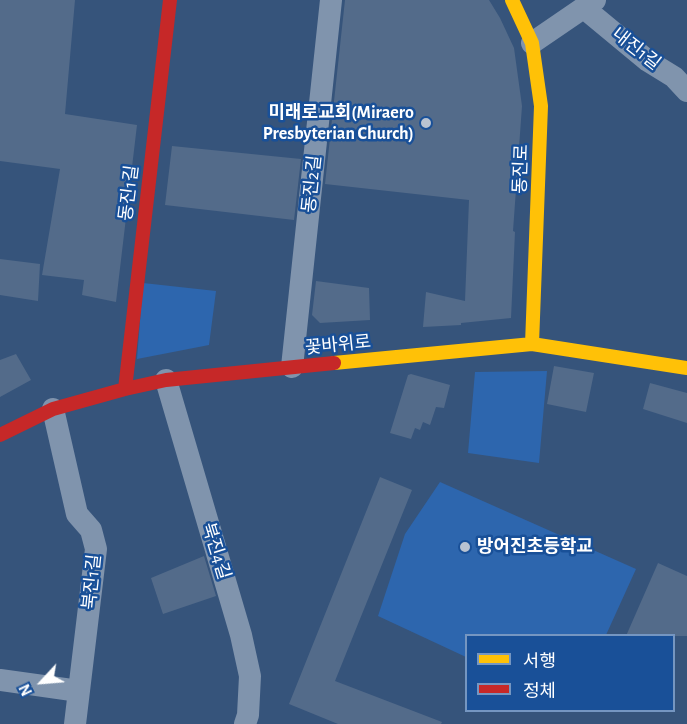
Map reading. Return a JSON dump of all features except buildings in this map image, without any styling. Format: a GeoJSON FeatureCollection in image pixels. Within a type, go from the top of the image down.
{"type":"FeatureCollection","features":[{"type":"Feature","properties":{"kind":"street","name":"동진1길"},"geometry":{"type":"LineString","coordinates":[[125,389],[170,0]]}},
{"type":"Feature","properties":{"kind":"street","name":"동진2길"},"geometry":{"type":"LineString","coordinates":[[292,367],[332,0]]}},
{"type":"Feature","properties":{"kind":"street","name":"동진로"},"geometry":{"type":"LineString","coordinates":[[512,0],[532,43],[542,106],[532,344]]}},
{"type":"Feature","properties":{"kind":"street"},"geometry":{"type":"LineString","coordinates":[[532,43],[590,4]]}},
{"type":"Feature","properties":{"kind":"street","name":"내진1길"},"geometry":{"type":"LineString","coordinates":[[590,4],[648,61],[674,77],[687,91]]}},
{"type":"Feature","properties":{"kind":"street","name":"꽃바위로"},"geometry":{"type":"LineString","coordinates":[[0,435],[53,409],[125,389],[166,380],[292,367],[532,344],[687,368]]}},
{"type":"Feature","properties":{"kind":"street","name":"북진4길"},"geometry":{"type":"LineString","coordinates":[[166,380],[242,635],[250,676],[246,724]]}},
{"type":"Feature","properties":{"kind":"street","name":"북진1길"},"geometry":{"type":"LineString","coordinates":[[53,409],[77,514],[91,530],[96,549],[75,724]]}},
{"type":"Feature","properties":{"kind":"street"},"geometry":{"type":"LineString","coordinates":[[0,680],[79,691]]}},
{"type":"Feature","properties":{"kind":"shaded area"},"geometry":{"type":"Polygon","coordinates":[[[143,283],[216,291],[209,345],[137,359],[143,283]]]}},
{"type":"Feature","properties":{"kind":"shaded area"},"geometry":{"type":"Polygon","coordinates":[[[547,371],[539,463],[468,453],[475,372],[547,371]]]}},
{"type":"Feature","properties":{"kind":"shaded area"},"geometry":{"type":"Polygon","coordinates":[[[440,482],[636,569],[606,634],[465,634],[465,657],[378,616],[405,534],[440,482]]]}},
{"type":"Feature","properties":{"kind":"traffic: slow"},"geometry":{"type":"LineString","coordinates":[[512,0],[532,43],[541,106],[532,344]]}},
{"type":"Feature","properties":{"kind":"traffic: slow"},"geometry":{"type":"LineString","coordinates":[[334,363],[532,344],[687,368]]}},
{"type":"Feature","properties":{"kind":"traffic: jam"},"geometry":{"type":"LineString","coordinates":[[125,389],[170,0]]}},
{"type":"Feature","properties":{"kind":"traffic: jam"},"geometry":{"type":"LineString","coordinates":[[0,435],[53,409],[166,380],[334,363]]}},
{"type":"Feature","properties":{"kind":"place","name":"미래로교회(Miraero Presbyterian Church)"},"geometry":{"type":"Point","coordinates":[426,123]}},
{"type":"Feature","properties":{"kind":"place","name":"방어진초등학교"},"geometry":{"type":"Point","coordinates":[465,547]}}]}
